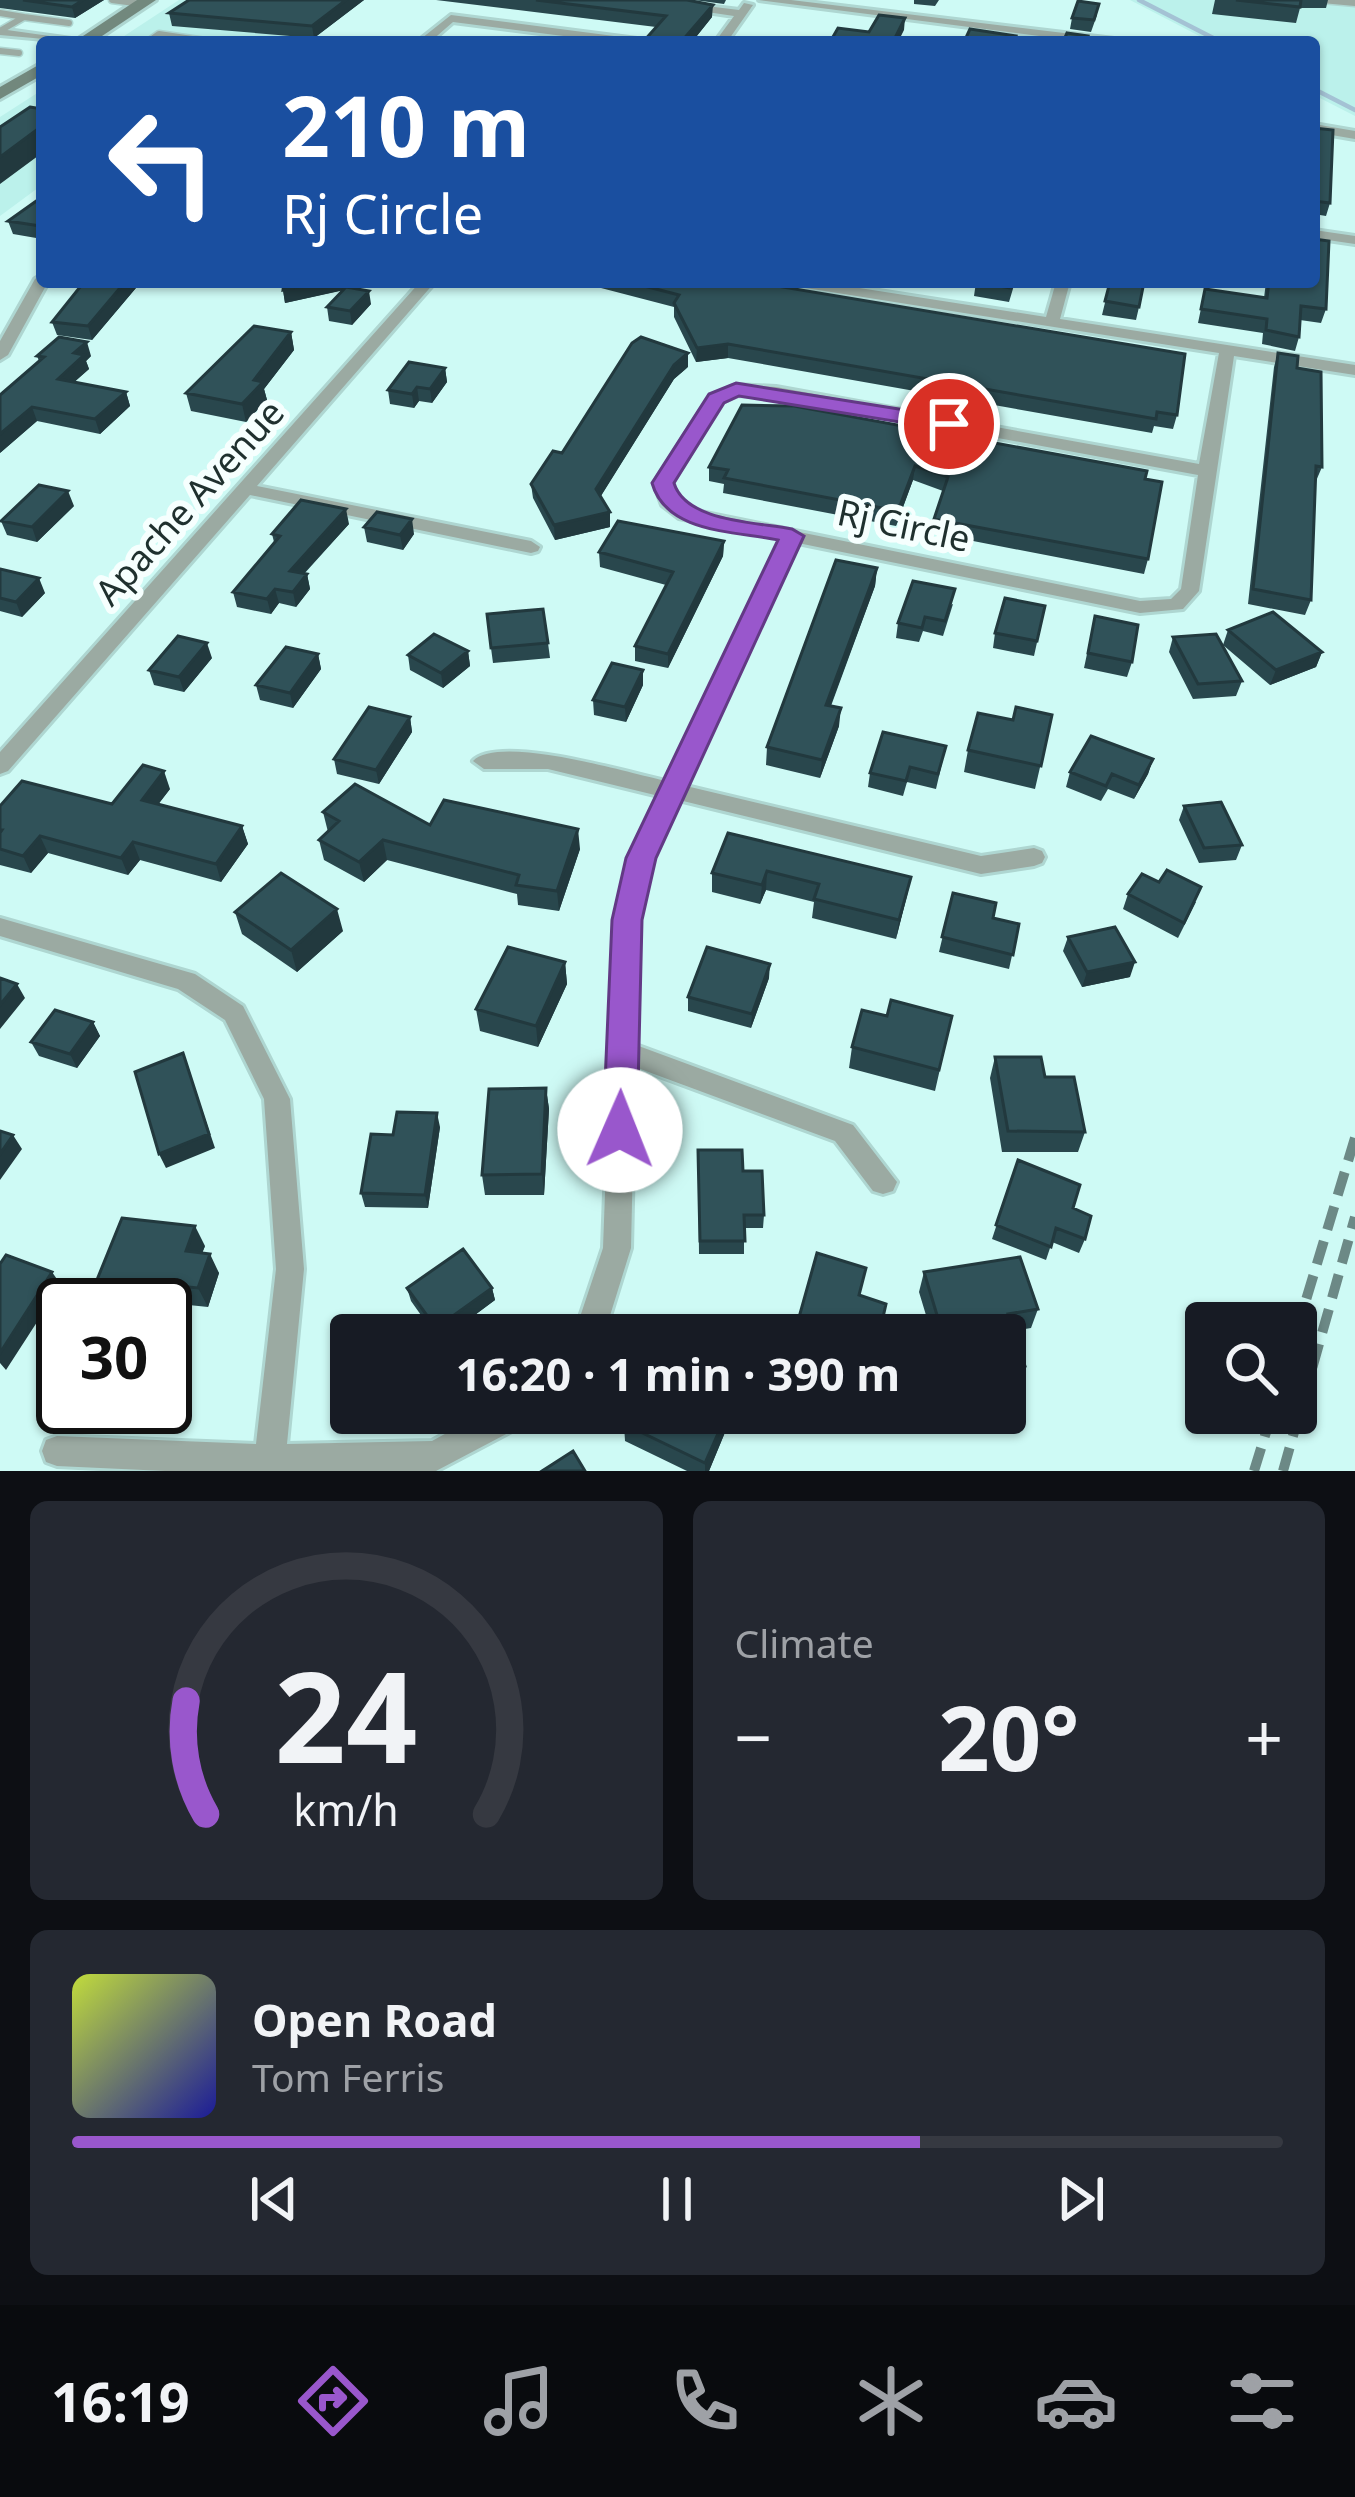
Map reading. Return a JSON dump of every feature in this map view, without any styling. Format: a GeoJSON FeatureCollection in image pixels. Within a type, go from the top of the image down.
{"type":"FeatureCollection","features":[{"type":"Feature","properties":{"kind":"main road"},"geometry":{"type":"LineString","coordinates":[[91,36],[145,2]]}},
{"type":"Feature","properties":{"kind":"main road"},"geometry":{"type":"LineString","coordinates":[[0,94],[36,72]]}},
{"type":"Feature","properties":{"kind":"street"},"geometry":{"type":"LineString","coordinates":[[631,0],[742,14]]}},
{"type":"Feature","properties":{"kind":"street"},"geometry":{"type":"LineString","coordinates":[[726,36],[752,0]]}},
{"type":"Feature","properties":{"kind":"street"},"geometry":{"type":"LineString","coordinates":[[764,0],[1069,36]]}},
{"type":"Feature","properties":{"kind":"street"},"geometry":{"type":"LineString","coordinates":[[430,36],[451,18],[590,36]]}},
{"type":"Feature","properties":{"kind":"street"},"geometry":{"type":"LineString","coordinates":[[0,31],[36,37]]}},
{"type":"Feature","properties":{"kind":"street"},"geometry":{"type":"LineString","coordinates":[[1320,129],[1351,134]]}},
{"type":"Feature","properties":{"kind":"street"},"geometry":{"type":"LineString","coordinates":[[1320,235],[1355,240]]}},
{"type":"Feature","properties":{"kind":"street"},"geometry":{"type":"LineString","coordinates":[[0,355],[38,288]]}},
{"type":"Feature","properties":{"kind":"street","name":"Apache Avenue"},"geometry":{"type":"LineString","coordinates":[[0,766],[423,288]]}},
{"type":"Feature","properties":{"kind":"street"},"geometry":{"type":"LineString","coordinates":[[829,288],[1355,370]]}},
{"type":"Feature","properties":{"kind":"street"},"geometry":{"type":"LineString","coordinates":[[1051,325],[1062,288]]}},
{"type":"Feature","properties":{"kind":"street","name":"Rj Circle"},"geometry":{"type":"LineString","coordinates":[[1207,471],[776,392],[736,390],[716,399],[663,483],[668,501],[686,514],[1140,607],[1176,605],[1190,591],[1227,352]]}},
{"type":"Feature","properties":{"kind":"street"},"geometry":{"type":"LineString","coordinates":[[246,488],[531,547]]}},
{"type":"Feature","properties":{"kind":"street"},"geometry":{"type":"LineString","coordinates":[[596,1314],[617,1248],[627,920],[641,858],[792,536]]}},
{"type":"Feature","properties":{"kind":"street"},"geometry":{"type":"LineString","coordinates":[[484,761],[548,761],[981,865],[1034,857]]}},
{"type":"Feature","properties":{"kind":"street"},"geometry":{"type":"LineString","coordinates":[[0,927],[187,981],[234,1013],[278,1099],[290,1269],[271,1466]]}},
{"type":"Feature","properties":{"kind":"street"},"geometry":{"type":"LineString","coordinates":[[622,1052],[844,1132],[883,1182]]}},
{"type":"Feature","properties":{"kind":"street"},"geometry":{"type":"LineString","coordinates":[[57,1451],[271,1466],[435,1456],[475,1434]]}},
{"type":"Feature","properties":{"kind":"lane"},"geometry":{"type":"LineString","coordinates":[[112,0],[145,2]]}},
{"type":"Feature","properties":{"kind":"lane"},"geometry":{"type":"LineString","coordinates":[[1322,0],[1355,3]]}},
{"type":"Feature","properties":{"kind":"lane"},"geometry":{"type":"LineString","coordinates":[[0,13],[69,23]]}},
{"type":"Feature","properties":{"kind":"lane"},"geometry":{"type":"LineString","coordinates":[[0,31],[24,17]]}},
{"type":"Feature","properties":{"kind":"lane"},"geometry":{"type":"LineString","coordinates":[[0,51],[19,53]]}},
{"type":"Feature","properties":{"kind":"shaded area"},"geometry":{"type":"Polygon","coordinates":[[[179,0],[309,0],[355,6],[318,36],[124,36],[179,0]]]}},
{"type":"Feature","properties":{"kind":"shaded area"},"geometry":{"type":"Polygon","coordinates":[[[1130,0],[1355,0],[1355,116],[1320,98],[1320,36],[1199,36],[1130,0]]]}},
{"type":"Feature","properties":{"kind":"shaded area"},"geometry":{"type":"Polygon","coordinates":[[[36,94],[36,189],[0,216],[0,117],[36,94]]]}},
{"type":"Feature","properties":{"kind":"building"},"geometry":{"type":"Polygon","coordinates":[[[23,0],[83,0],[72,7],[23,0]]]}},
{"type":"Feature","properties":{"kind":"building"},"geometry":{"type":"Polygon","coordinates":[[[189,0],[346,0],[312,26],[169,13],[189,0]]]}},
{"type":"Feature","properties":{"kind":"building"},"geometry":{"type":"Polygon","coordinates":[[[536,0],[687,0],[713,5],[686,36],[648,36],[666,16],[536,0]]]}},
{"type":"Feature","properties":{"kind":"building"},"geometry":{"type":"Polygon","coordinates":[[[1236,0],[1301,0],[1300,7],[1236,0]]]}},
{"type":"Feature","properties":{"kind":"building"},"geometry":{"type":"Polygon","coordinates":[[[1078,1],[1099,4],[1094,20],[1072,18],[1078,1]]]}},
{"type":"Feature","properties":{"kind":"building"},"geometry":{"type":"Polygon","coordinates":[[[879,15],[905,18],[896,36],[833,36],[838,28],[869,32],[879,15]]]}},
{"type":"Feature","properties":{"kind":"building"},"geometry":{"type":"Polygon","coordinates":[[[970,29],[1016,36],[967,36],[970,29]]]}},
{"type":"Feature","properties":{"kind":"building"},"geometry":{"type":"Polygon","coordinates":[[[30,107],[36,108],[36,130],[0,157],[0,127],[30,107]]]}},
{"type":"Feature","properties":{"kind":"building"},"geometry":{"type":"Polygon","coordinates":[[[1320,129],[1333,130],[1330,203],[1320,202],[1320,129]]]}},
{"type":"Feature","properties":{"kind":"building"},"geometry":{"type":"Polygon","coordinates":[[[36,201],[36,225],[8,221],[36,201]]]}},
{"type":"Feature","properties":{"kind":"building"},"geometry":{"type":"Polygon","coordinates":[[[1320,240],[1329,241],[1326,309],[1301,306],[1299,337],[1266,330],[1267,319],[1201,309],[1205,289],[1267,298],[1268,288],[1320,288],[1320,240]]]}},
{"type":"Feature","properties":{"kind":"building"},"geometry":{"type":"Polygon","coordinates":[[[79,288],[120,288],[88,326],[52,322],[79,288]]]}},
{"type":"Feature","properties":{"kind":"building"},"geometry":{"type":"Polygon","coordinates":[[[345,288],[369,291],[350,311],[327,307],[345,288]]]}},
{"type":"Feature","properties":{"kind":"building"},"geometry":{"type":"Polygon","coordinates":[[[652,288],[789,288],[1185,354],[1177,415],[1157,412],[1156,419],[728,344],[697,348],[674,303],[679,295],[652,288]]]}},
{"type":"Feature","properties":{"kind":"building"},"geometry":{"type":"Polygon","coordinates":[[[1108,288],[1143,288],[1139,307],[1105,301],[1108,288]]]}},
{"type":"Feature","properties":{"kind":"building"},"geometry":{"type":"Polygon","coordinates":[[[254,326],[291,332],[254,380],[263,382],[242,404],[186,393],[254,326]]]}},
{"type":"Feature","properties":{"kind":"building"},"geometry":{"type":"Polygon","coordinates":[[[59,337],[87,342],[74,353],[84,355],[58,379],[126,392],[95,419],[32,407],[0,434],[0,395],[44,357],[37,356],[59,337]]]}},
{"type":"Feature","properties":{"kind":"building"},"geometry":{"type":"Polygon","coordinates":[[[641,337],[688,353],[674,365],[596,489],[610,512],[554,525],[531,484],[553,451],[562,453],[632,343],[641,337]]]}},
{"type":"Feature","properties":{"kind":"building"},"geometry":{"type":"Polygon","coordinates":[[[1278,353],[1298,356],[1297,368],[1321,372],[1322,467],[1316,466],[1311,600],[1253,589],[1278,353]]]}},
{"type":"Feature","properties":{"kind":"building"},"geometry":{"type":"Polygon","coordinates":[[[409,362],[445,368],[430,389],[417,387],[412,394],[388,390],[409,362]]]}},
{"type":"Feature","properties":{"kind":"building"},"geometry":{"type":"Polygon","coordinates":[[[742,405],[794,406],[1147,471],[1145,479],[1162,482],[1148,559],[934,519],[948,477],[915,466],[898,511],[724,478],[728,470],[709,467],[742,405]]]}},
{"type":"Feature","properties":{"kind":"building"},"geometry":{"type":"Polygon","coordinates":[[[39,485],[68,491],[32,527],[1,521],[39,485]]]}},
{"type":"Feature","properties":{"kind":"building"},"geometry":{"type":"Polygon","coordinates":[[[301,500],[346,509],[290,571],[307,574],[293,592],[275,589],[267,599],[233,592],[280,536],[272,534],[301,500]]]}},
{"type":"Feature","properties":{"kind":"building"},"geometry":{"type":"Polygon","coordinates":[[[377,512],[412,519],[400,535],[364,527],[377,512]]]}},
{"type":"Feature","properties":{"kind":"building"},"geometry":{"type":"Polygon","coordinates":[[[618,521],[724,541],[668,654],[635,646],[673,572],[599,552],[618,521]]]}},
{"type":"Feature","properties":{"kind":"building"},"geometry":{"type":"Polygon","coordinates":[[[836,560],[877,568],[826,705],[841,708],[822,760],[767,747],[836,560]]]}},
{"type":"Feature","properties":{"kind":"building"},"geometry":{"type":"Polygon","coordinates":[[[0,569],[39,578],[16,602],[0,598],[0,569]]]}},
{"type":"Feature","properties":{"kind":"building"},"geometry":{"type":"Polygon","coordinates":[[[913,581],[955,589],[945,621],[925,617],[922,628],[898,623],[913,581]]]}},
{"type":"Feature","properties":{"kind":"building"},"geometry":{"type":"Polygon","coordinates":[[[1005,598],[1045,606],[1037,641],[995,633],[1005,598]]]}},
{"type":"Feature","properties":{"kind":"building"},"geometry":{"type":"Polygon","coordinates":[[[543,609],[548,643],[491,648],[487,614],[543,609]]]}},
{"type":"Feature","properties":{"kind":"building"},"geometry":{"type":"Polygon","coordinates":[[[1273,612],[1322,652],[1276,670],[1228,630],[1273,612]]]}},
{"type":"Feature","properties":{"kind":"building"},"geometry":{"type":"Polygon","coordinates":[[[1095,616],[1138,625],[1132,662],[1088,653],[1095,616]]]}},
{"type":"Feature","properties":{"kind":"building"},"geometry":{"type":"Polygon","coordinates":[[[434,634],[468,651],[441,673],[408,655],[434,634]]]}},
{"type":"Feature","properties":{"kind":"building"},"geometry":{"type":"Polygon","coordinates":[[[1216,634],[1242,681],[1198,684],[1173,637],[1216,634]]]}},
{"type":"Feature","properties":{"kind":"building"},"geometry":{"type":"Polygon","coordinates":[[[178,636],[207,643],[179,677],[149,670],[178,636]]]}},
{"type":"Feature","properties":{"kind":"building"},"geometry":{"type":"Polygon","coordinates":[[[286,647],[318,654],[290,693],[256,685],[286,647]]]}},
{"type":"Feature","properties":{"kind":"building"},"geometry":{"type":"Polygon","coordinates":[[[612,663],[643,670],[625,707],[593,700],[612,663]]]}},
{"type":"Feature","properties":{"kind":"building"},"geometry":{"type":"Polygon","coordinates":[[[369,707],[410,717],[376,770],[334,759],[369,707]]]}},
{"type":"Feature","properties":{"kind":"building"},"geometry":{"type":"Polygon","coordinates":[[[1016,707],[1052,715],[1041,766],[968,750],[978,713],[1013,720],[1016,707]]]}},
{"type":"Feature","properties":{"kind":"building"},"geometry":{"type":"Polygon","coordinates":[[[883,732],[946,746],[938,774],[910,767],[906,781],[870,773],[883,732]]]}},
{"type":"Feature","properties":{"kind":"building"},"geometry":{"type":"Polygon","coordinates":[[[1091,736],[1153,759],[1139,785],[1112,774],[1106,786],[1070,772],[1091,736]]]}},
{"type":"Feature","properties":{"kind":"building"},"geometry":{"type":"Polygon","coordinates":[[[143,765],[164,771],[142,800],[242,826],[216,864],[133,842],[121,858],[40,836],[23,856],[0,849],[0,806],[22,781],[112,804],[143,765]]]}},
{"type":"Feature","properties":{"kind":"building"},"geometry":{"type":"Polygon","coordinates":[[[355,784],[430,825],[444,800],[578,829],[557,891],[516,885],[519,875],[383,840],[359,862],[319,840],[339,821],[323,812],[355,784]]]}},
{"type":"Feature","properties":{"kind":"building"},"geometry":{"type":"Polygon","coordinates":[[[1221,802],[1242,845],[1204,848],[1184,806],[1221,802]]]}},
{"type":"Feature","properties":{"kind":"building"},"geometry":{"type":"Polygon","coordinates":[[[728,833],[911,877],[899,920],[814,899],[819,884],[767,871],[762,885],[712,873],[728,833]]]}},
{"type":"Feature","properties":{"kind":"building"},"geometry":{"type":"Polygon","coordinates":[[[1167,870],[1201,887],[1184,923],[1128,894],[1142,874],[1159,882],[1167,870]]]}},
{"type":"Feature","properties":{"kind":"building"},"geometry":{"type":"Polygon","coordinates":[[[281,873],[337,909],[291,950],[235,912],[281,873]]]}},
{"type":"Feature","properties":{"kind":"building"},"geometry":{"type":"Polygon","coordinates":[[[953,893],[996,903],[993,918],[1019,924],[1013,955],[942,937],[953,893]]]}},
{"type":"Feature","properties":{"kind":"building"},"geometry":{"type":"Polygon","coordinates":[[[1115,927],[1135,962],[1087,972],[1068,937],[1115,927]]]}},
{"type":"Feature","properties":{"kind":"building"},"geometry":{"type":"Polygon","coordinates":[[[508,947],[565,962],[536,1026],[476,1009],[508,947]]]}},
{"type":"Feature","properties":{"kind":"building"},"geometry":{"type":"Polygon","coordinates":[[[707,947],[770,964],[752,1014],[688,997],[707,947]]]}},
{"type":"Feature","properties":{"kind":"building"},"geometry":{"type":"Polygon","coordinates":[[[0,978],[17,984],[0,1005],[0,978]]]}},
{"type":"Feature","properties":{"kind":"building"},"geometry":{"type":"Polygon","coordinates":[[[891,1000],[952,1016],[939,1070],[852,1047],[862,1010],[887,1016],[891,1000]]]}},
{"type":"Feature","properties":{"kind":"building"},"geometry":{"type":"Polygon","coordinates":[[[55,1010],[93,1022],[70,1054],[31,1042],[55,1010]]]}},
{"type":"Feature","properties":{"kind":"building"},"geometry":{"type":"Polygon","coordinates":[[[183,1053],[209,1134],[159,1154],[135,1072],[183,1053]]]}},
{"type":"Feature","properties":{"kind":"building"},"geometry":{"type":"Polygon","coordinates":[[[995,1057],[1041,1057],[1045,1077],[1074,1077],[1085,1132],[1008,1131],[995,1057]]]}},
{"type":"Feature","properties":{"kind":"building"},"geometry":{"type":"Polygon","coordinates":[[[546,1088],[542,1174],[482,1175],[489,1089],[546,1088]]]}},
{"type":"Feature","properties":{"kind":"building"},"geometry":{"type":"Polygon","coordinates":[[[397,1112],[437,1113],[425,1195],[361,1193],[371,1134],[393,1135],[397,1112]]]}},
{"type":"Feature","properties":{"kind":"building"},"geometry":{"type":"Polygon","coordinates":[[[0,1131],[13,1135],[0,1154],[0,1131]]]}},
{"type":"Feature","properties":{"kind":"building"},"geometry":{"type":"Polygon","coordinates":[[[698,1150],[742,1150],[743,1171],[762,1171],[764,1215],[744,1215],[745,1241],[700,1241],[698,1150]]]}},
{"type":"Feature","properties":{"kind":"building"},"geometry":{"type":"Polygon","coordinates":[[[1018,1160],[1080,1185],[1073,1208],[1091,1216],[1085,1239],[1056,1228],[1051,1247],[996,1225],[1018,1160]]]}},
{"type":"Feature","properties":{"kind":"building"},"geometry":{"type":"Polygon","coordinates":[[[122,1218],[195,1226],[186,1251],[210,1254],[198,1288],[192,1287],[192,1278],[98,1278],[122,1218]]]}},
{"type":"Feature","properties":{"kind":"building"},"geometry":{"type":"Polygon","coordinates":[[[463,1249],[492,1288],[456,1314],[426,1314],[407,1288],[463,1249]]]}},
{"type":"Feature","properties":{"kind":"building"},"geometry":{"type":"Polygon","coordinates":[[[817,1253],[866,1268],[859,1295],[886,1304],[884,1314],[800,1314],[817,1253]]]}},
{"type":"Feature","properties":{"kind":"building"},"geometry":{"type":"Polygon","coordinates":[[[6,1255],[52,1272],[48,1278],[36,1278],[36,1297],[0,1353],[0,1264],[6,1255]]]}},
{"type":"Feature","properties":{"kind":"building"},"geometry":{"type":"Polygon","coordinates":[[[1020,1257],[1038,1309],[937,1314],[924,1272],[1020,1257]]]}},
{"type":"Feature","properties":{"kind":"building"},"geometry":{"type":"Polygon","coordinates":[[[645,1434],[718,1434],[705,1463],[645,1434]]]}},
{"type":"Feature","properties":{"kind":"building"},"geometry":{"type":"Polygon","coordinates":[[[573,1451],[585,1471],[542,1471],[573,1451]]]}},
{"type":"Feature","properties":{"kind":"waterway"},"geometry":{"type":"LineString","coordinates":[[1139,0],[1209,36]]}},
{"type":"Feature","properties":{"kind":"waterway"},"geometry":{"type":"LineString","coordinates":[[1320,92],[1355,110]]}},
{"type":"Feature","properties":{"kind":"railway"},"geometry":{"type":"LineString","coordinates":[[1305,1302],[1355,1138]]}},
{"type":"Feature","properties":{"kind":"railway"},"geometry":{"type":"LineString","coordinates":[[1283,1471],[1355,1217]]}},
{"type":"Feature","properties":{"kind":"railway"},"geometry":{"type":"LineString","coordinates":[[1254,1471],[1265,1434]]}},
{"type":"Feature","properties":{"kind":"route"},"geometry":{"type":"LineString","coordinates":[[620,1130],[627,920],[641,858],[792,536],[686,514],[668,501],[663,483],[716,399],[736,390],[776,392],[949,424]]}}]}
